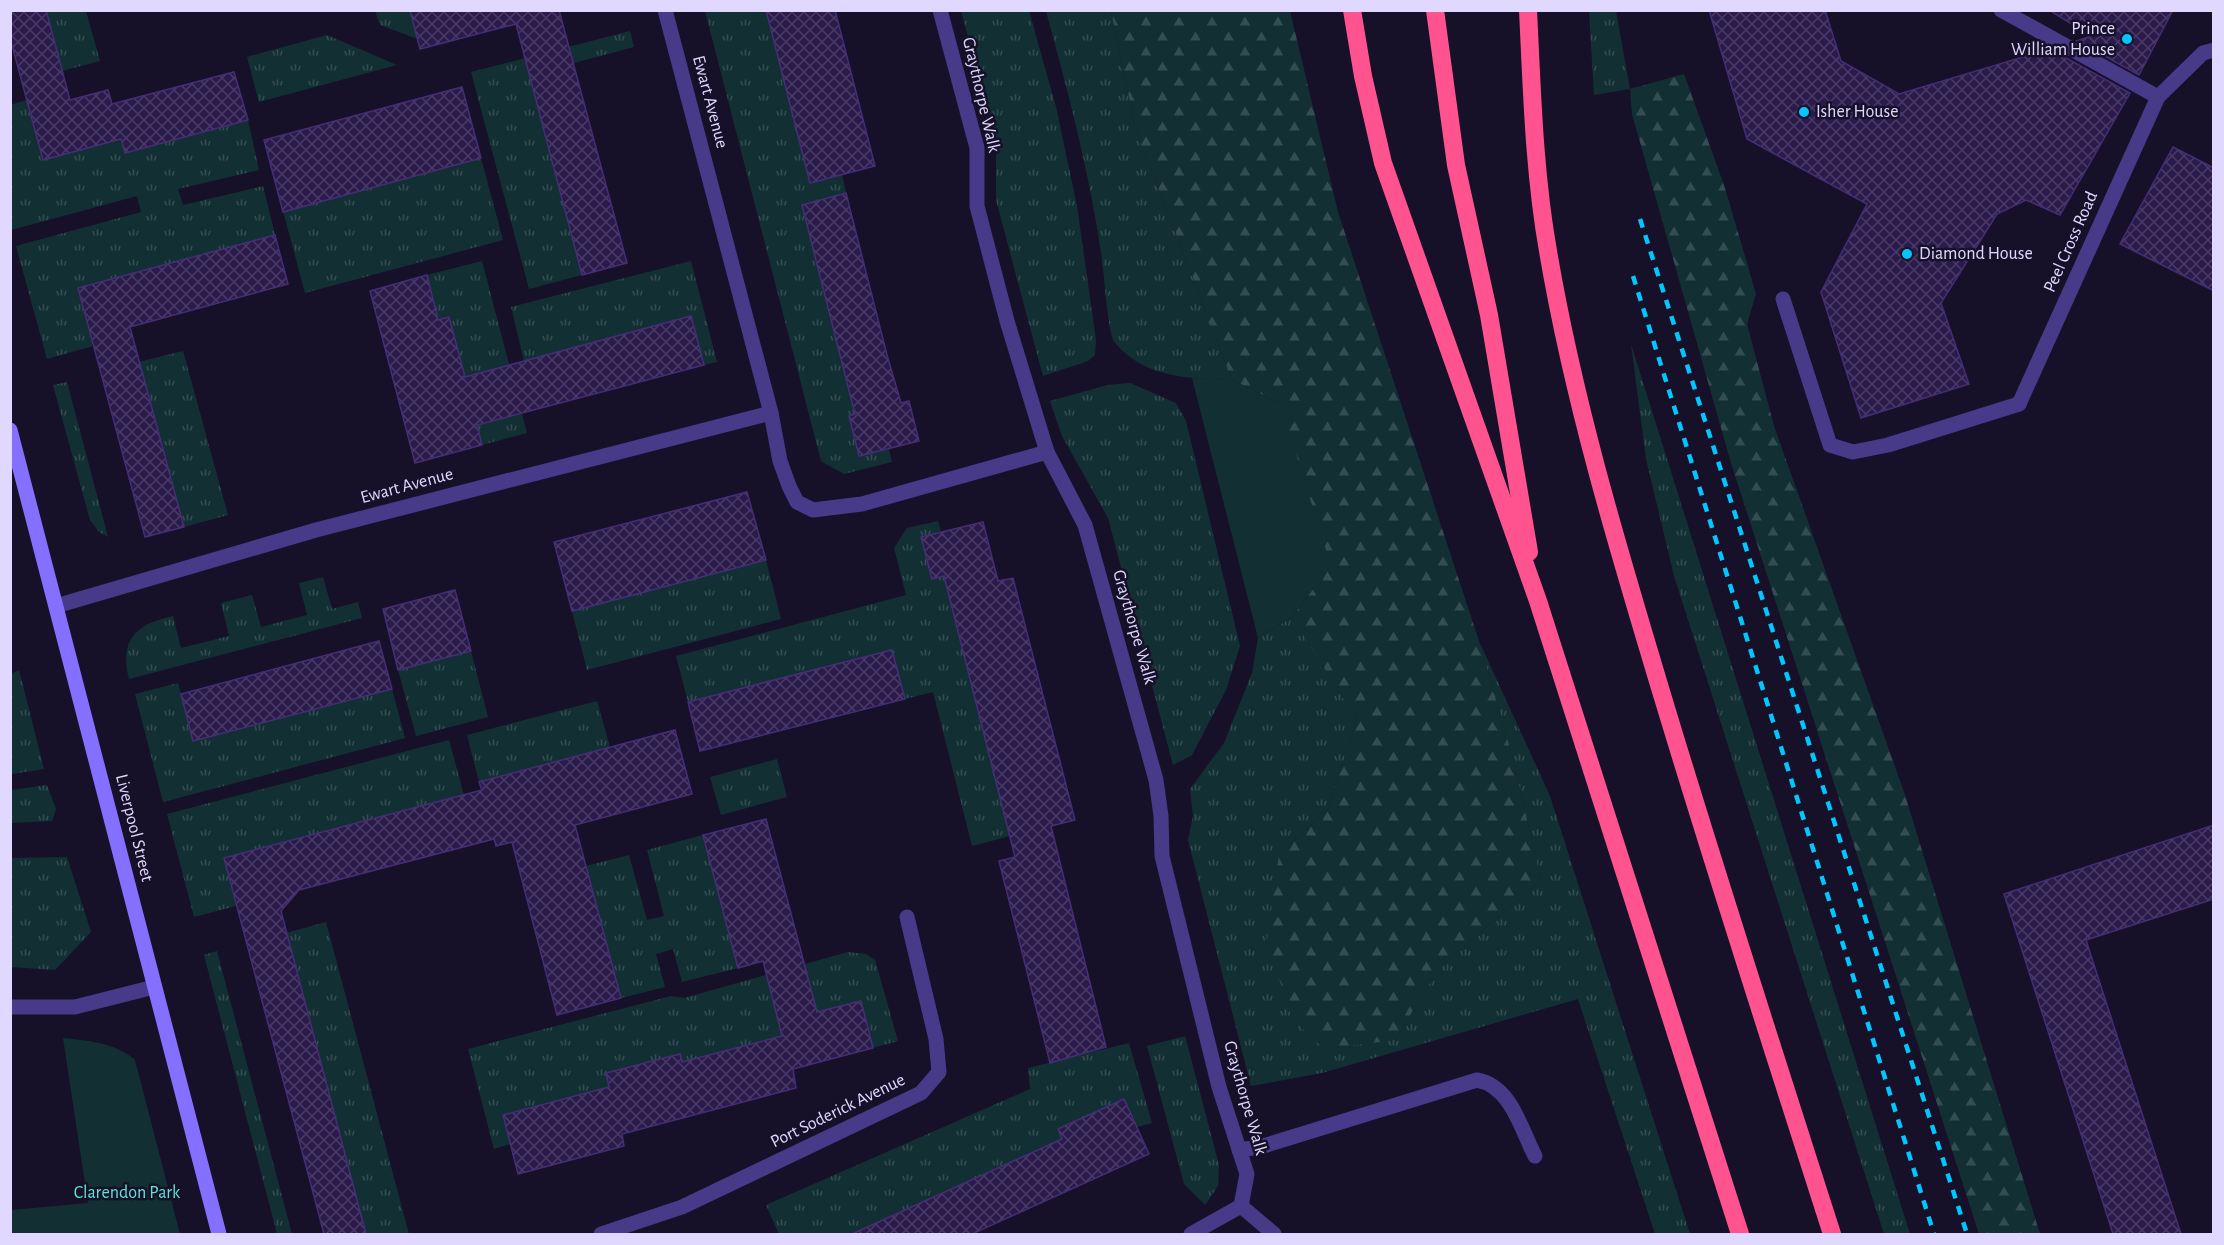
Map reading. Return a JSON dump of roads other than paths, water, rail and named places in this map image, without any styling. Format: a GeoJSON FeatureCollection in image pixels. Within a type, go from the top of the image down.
{"type":"FeatureCollection","features":[{"type":"Feature","properties":{"kind":"highway"},"geometry":{"type":"LineString","coordinates":[[1352,10],[1363,76],[1383,164],[1538,601],[1740,1234]]}},
{"type":"Feature","properties":{"kind":"highway"},"geometry":{"type":"LineString","coordinates":[[1434,10],[1456,165],[1489,315],[1538,601]]}},
{"type":"Feature","properties":{"kind":"highway"},"geometry":{"type":"LineString","coordinates":[[1528,10],[1532,114],[1547,250],[1576,387],[1632,596],[1700,820],[1832,1234]]}},
{"type":"Feature","properties":{"kind":"street","name":"Ewart Avenue"},"geometry":{"type":"LineString","coordinates":[[665,10],[771,413],[780,461],[789,486],[798,502],[813,510],[862,504],[1047,453]]}},
{"type":"Feature","properties":{"kind":"street","name":"Graythorpe Walk"},"geometry":{"type":"LineString","coordinates":[[940,10],[977,148],[977,206],[1027,394],[1047,453],[1085,525],[1153,769],[1161,816],[1162,856],[1220,1088],[1247,1174],[1241,1206]]}},
{"type":"Feature","properties":{"kind":"street"},"geometry":{"type":"LineString","coordinates":[[2001,10],[2158,97]]}},
{"type":"Feature","properties":{"kind":"street","name":"Peel Cross Road"},"geometry":{"type":"LineString","coordinates":[[1783,299],[1830,445],[1852,452],[1888,445],[2019,404],[2158,97],[2203,53],[2214,50]]}},
{"type":"Feature","properties":{"kind":"street","name":"Ewart Avenue"},"geometry":{"type":"LineString","coordinates":[[56,606],[316,530],[771,413]]}},
{"type":"Feature","properties":{"kind":"street","name":"Liverpool Street"},"geometry":{"type":"LineString","coordinates":[[10,430],[219,1234]]}},
{"type":"Feature","properties":{"kind":"street","name":"Port Soderick Avenue"},"geometry":{"type":"LineString","coordinates":[[601,1234],[682,1207],[921,1093],[939,1072],[936,1038],[907,917]]}},
{"type":"Feature","properties":{"kind":"street"},"geometry":{"type":"LineString","coordinates":[[10,1007],[75,1007],[154,987]]}},
{"type":"Feature","properties":{"kind":"street"},"geometry":{"type":"LineString","coordinates":[[1239,1150],[1260,1147],[1477,1080],[1487,1082],[1503,1092],[1535,1156]]}},
{"type":"Feature","properties":{"kind":"street"},"geometry":{"type":"LineString","coordinates":[[1191,1234],[1241,1206],[1274,1234]]}},
{"type":"Feature","properties":{"kind":"railway"},"geometry":{"type":"LineString","coordinates":[[1640,219],[1967,1234]]}},
{"type":"Feature","properties":{"kind":"railway"},"geometry":{"type":"LineString","coordinates":[[1633,276],[1934,1234]]}},
{"type":"Feature","properties":{"kind":"place","name":"Prince William House"},"geometry":{"type":"Point","coordinates":[2127,39]}},
{"type":"Feature","properties":{"kind":"place","name":"Isher House"},"geometry":{"type":"Point","coordinates":[1804,112]}},
{"type":"Feature","properties":{"kind":"place","name":"Diamond House"},"geometry":{"type":"Point","coordinates":[1907,254]}},
{"type":"Feature","properties":{"kind":"park label","name":"Clarendon Park"},"geometry":{"type":"Point","coordinates":[127,1193]}}]}
